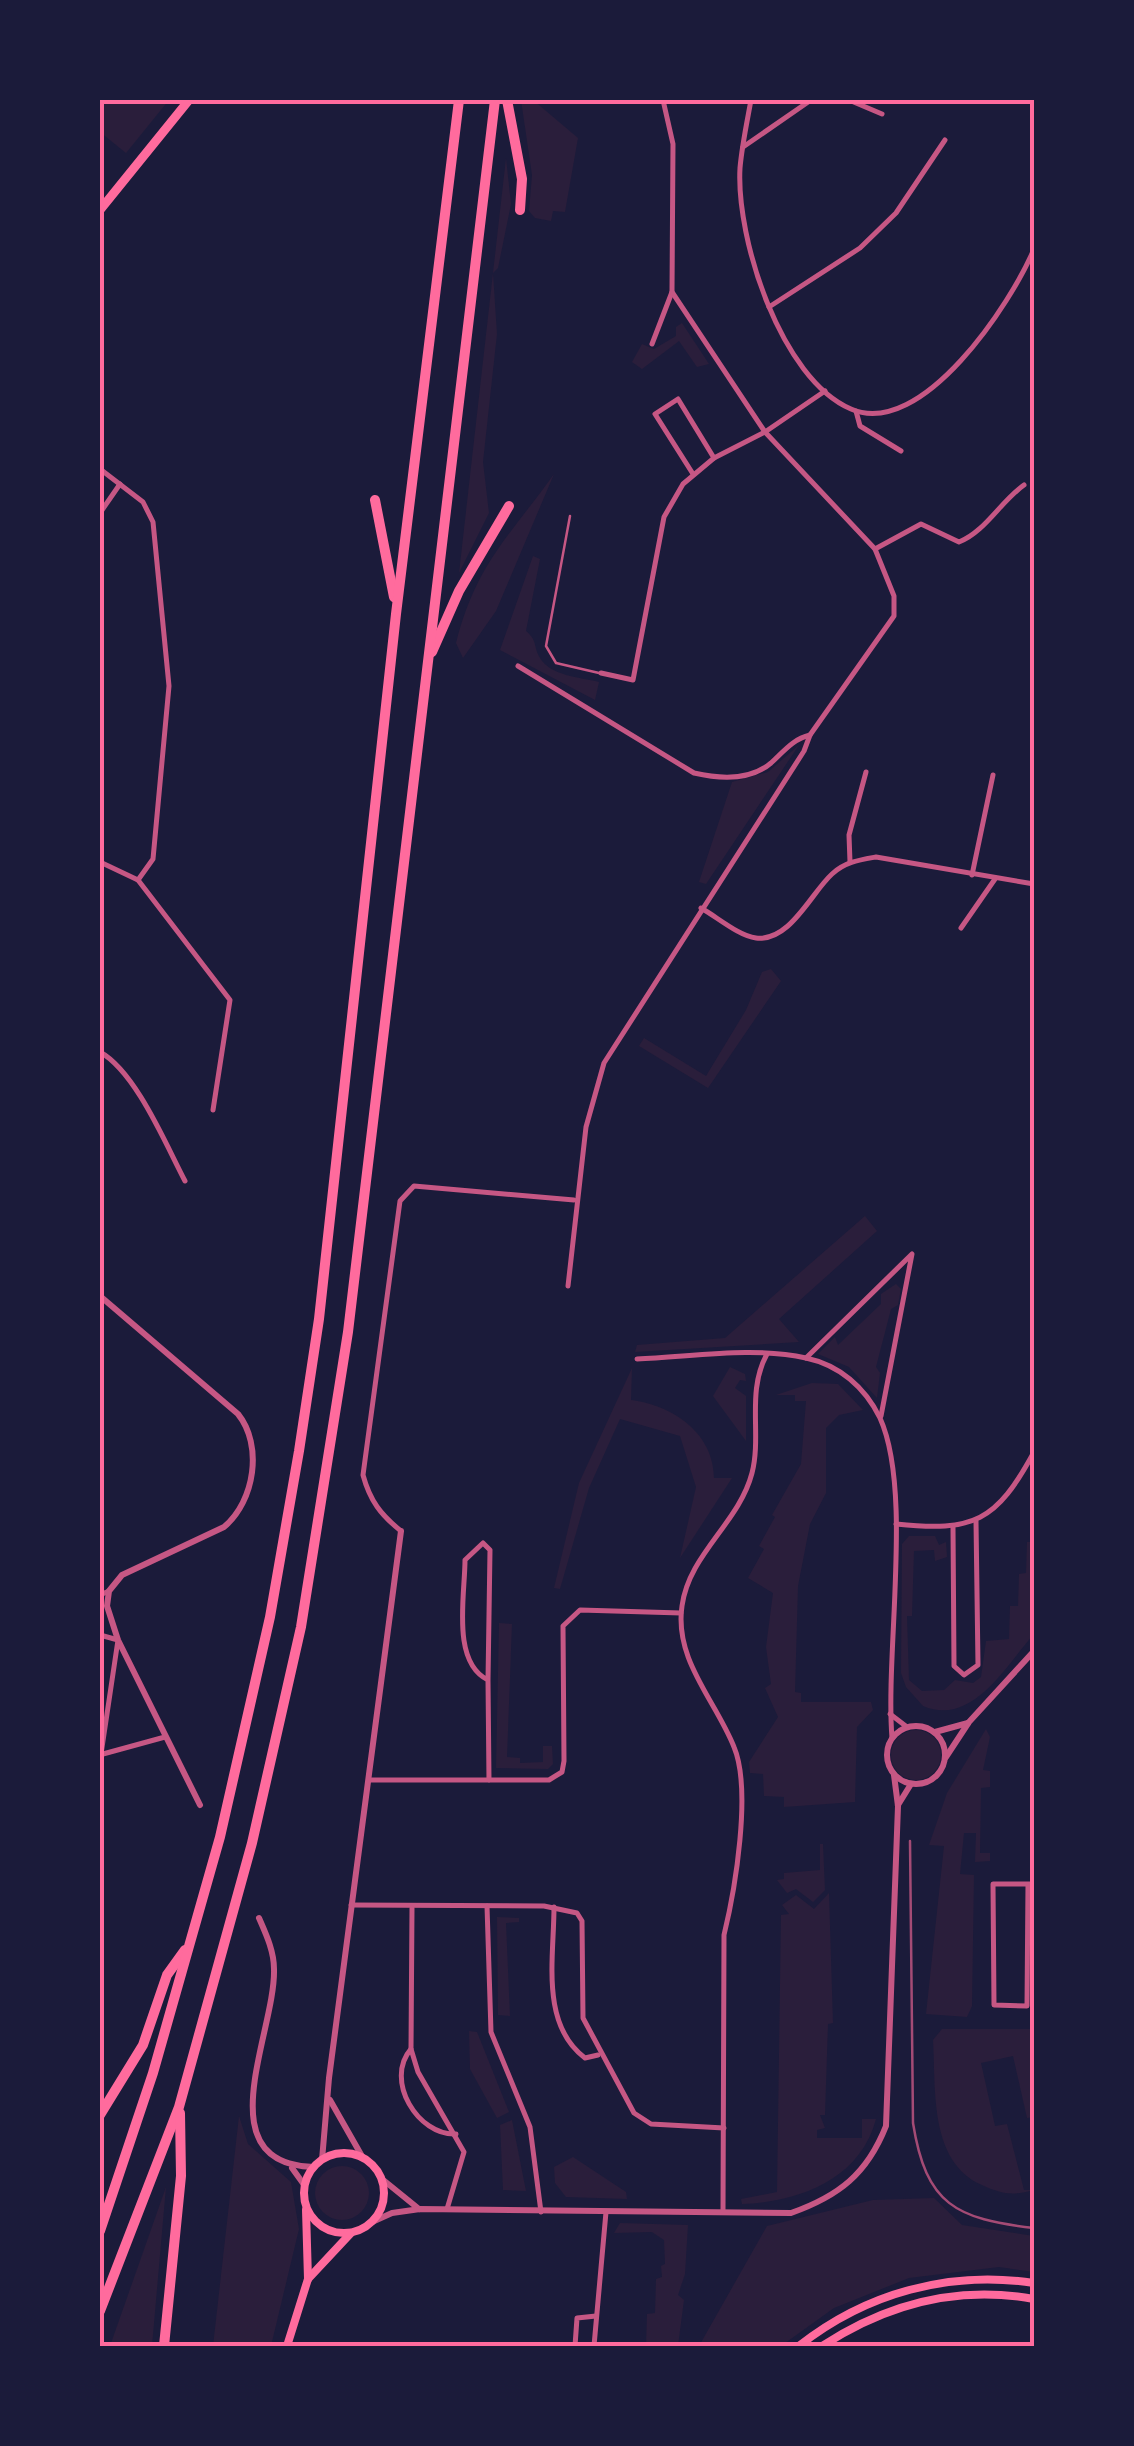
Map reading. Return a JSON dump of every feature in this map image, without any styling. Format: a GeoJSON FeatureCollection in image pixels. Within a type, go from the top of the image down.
{"type":"FeatureCollection","features":[{"type":"Feature","properties":{"kind":"highway"},"geometry":{"type":"LineString","coordinates":[[100,2230],[192,1941],[243,1740],[300,1451],[319,1319],[396,614],[459,100]]}},
{"type":"Feature","properties":{"kind":"highway"},"geometry":{"type":"LineString","coordinates":[[100,2311],[180,2107],[269,1769],[334,1439],[495,100]]}},
{"type":"Feature","properties":{"kind":"highway"},"geometry":{"type":"LineString","coordinates":[[507,100],[522,179],[520,210]]}},
{"type":"Feature","properties":{"kind":"highway"},"geometry":{"type":"LineString","coordinates":[[374,500],[389,556],[396,614]]}},
{"type":"Feature","properties":{"kind":"highway"},"geometry":{"type":"LineString","coordinates":[[428,662],[458,591],[509,506]]}},
{"type":"Feature","properties":{"kind":"highway"},"geometry":{"type":"LineString","coordinates":[[100,2114],[142,2044],[167,1975],[192,1941]]}},
{"type":"Feature","properties":{"kind":"highway"},"geometry":{"type":"LineString","coordinates":[[164,2346],[181,2176],[180,2107]]}},
{"type":"Feature","properties":{"kind":"main road"},"geometry":{"type":"LineString","coordinates":[[100,210],[189,100]]}},
{"type":"Feature","properties":{"kind":"main road"},"geometry":{"type":"LineString","coordinates":[[287,2346],[308,2280],[305,2186],[322,2160],[336,2154],[363,2158],[382,2179],[384,2202],[372,2222],[351,2233],[308,2280]]}},
{"type":"Feature","properties":{"kind":"main road"},"geometry":{"type":"LineString","coordinates":[[305,2202],[317,2223],[339,2233],[351,2233]]}},
{"type":"Feature","properties":{"kind":"main road"},"geometry":{"type":"LineString","coordinates":[[799,2346],[863,2305],[906,2291],[996,2277],[1034,2283]]}},
{"type":"Feature","properties":{"kind":"main road"},"geometry":{"type":"LineString","coordinates":[[822,2346],[843,2332],[917,2302],[970,2291],[1034,2299]]}},
{"type":"Feature","properties":{"kind":"street"},"geometry":{"type":"LineString","coordinates":[[652,344],[672,292],[673,144],[664,100]]}},
{"type":"Feature","properties":{"kind":"street"},"geometry":{"type":"LineString","coordinates":[[751,100],[740,171],[749,249],[769,307],[797,357],[824,391],[856,412],[880,411],[916,399],[945,379],[1020,282],[1034,249]]}},
{"type":"Feature","properties":{"kind":"street"},"geometry":{"type":"LineString","coordinates":[[743,147],[811,100]]}},
{"type":"Feature","properties":{"kind":"street"},"geometry":{"type":"LineString","coordinates":[[849,100],[882,114]]}},
{"type":"Feature","properties":{"kind":"street"},"geometry":{"type":"LineString","coordinates":[[769,307],[860,248],[896,213],[945,140]]}},
{"type":"Feature","properties":{"kind":"street"},"geometry":{"type":"LineString","coordinates":[[568,1286],[574,1200],[586,1127],[604,1063],[810,736],[894,616],[894,596],[875,549],[765,432],[672,292]]}},
{"type":"Feature","properties":{"kind":"street"},"geometry":{"type":"LineString","coordinates":[[601,673],[633,680],[664,516],[693,475],[824,391]]}},
{"type":"Feature","properties":{"kind":"street"},"geometry":{"type":"LineString","coordinates":[[693,475],[655,414],[678,400],[714,458]]}},
{"type":"Feature","properties":{"kind":"street"},"geometry":{"type":"LineString","coordinates":[[856,412],[860,426],[901,451]]}},
{"type":"Feature","properties":{"kind":"street"},"geometry":{"type":"LineString","coordinates":[[100,468],[143,502],[153,522],[169,686],[154,859],[138,880]]}},
{"type":"Feature","properties":{"kind":"street"},"geometry":{"type":"LineString","coordinates":[[100,513],[120,484]]}},
{"type":"Feature","properties":{"kind":"street"},"geometry":{"type":"LineString","coordinates":[[875,549],[921,524],[959,542],[972,537],[1007,497],[1024,486]]}},
{"type":"Feature","properties":{"kind":"street"},"geometry":{"type":"LineString","coordinates":[[518,666],[694,773],[719,778],[744,776],[766,767],[797,738],[810,736]]}},
{"type":"Feature","properties":{"kind":"street"},"geometry":{"type":"LineString","coordinates":[[850,862],[849,835],[866,772]]}},
{"type":"Feature","properties":{"kind":"street"},"geometry":{"type":"LineString","coordinates":[[972,875],[994,775]]}},
{"type":"Feature","properties":{"kind":"street"},"geometry":{"type":"LineString","coordinates":[[701,908],[754,938],[769,937],[783,930],[832,874],[850,862],[876,857],[1034,884]]}},
{"type":"Feature","properties":{"kind":"street"},"geometry":{"type":"LineString","coordinates":[[100,862],[138,880],[230,1000],[213,1110]]}},
{"type":"Feature","properties":{"kind":"street"},"geometry":{"type":"LineString","coordinates":[[960,928],[995,879]]}},
{"type":"Feature","properties":{"kind":"street"},"geometry":{"type":"LineString","coordinates":[[100,1052],[111,1058],[150,1116],[184,1181]]}},
{"type":"Feature","properties":{"kind":"street"},"geometry":{"type":"LineString","coordinates":[[322,2160],[351,1905],[401,1531],[383,1517],[369,1496],[363,1476],[400,1201],[414,1186],[574,1200]]}},
{"type":"Feature","properties":{"kind":"street"},"geometry":{"type":"LineString","coordinates":[[806,1358],[912,1254],[880,1419]]}},
{"type":"Feature","properties":{"kind":"street"},"geometry":{"type":"LineString","coordinates":[[100,1296],[238,1414],[250,1429],[255,1447],[238,1516],[224,1527],[122,1574],[110,1591],[107,1606],[118,1640],[200,1804]]}},
{"type":"Feature","properties":{"kind":"street"},"geometry":{"type":"LineString","coordinates":[[722,2214],[724,1935],[736,1897],[740,1764],[686,1651],[681,1613],[692,1572],[748,1489],[756,1457],[758,1370],[767,1354]]}},
{"type":"Feature","properties":{"kind":"street"},"geometry":{"type":"LineString","coordinates":[[372,2222],[392,2212],[420,2209],[790,2213],[824,2201],[851,2183],[873,2157],[886,2126],[898,1806],[894,1775],[886,1757],[892,1738],[896,1524],[891,1464],[880,1419],[859,1386],[836,1368],[806,1358],[767,1354],[637,1359]]}},
{"type":"Feature","properties":{"kind":"street"},"geometry":{"type":"LineString","coordinates":[[896,1524],[953,1527],[994,1513],[1034,1452]]}},
{"type":"Feature","properties":{"kind":"street"},"geometry":{"type":"LineString","coordinates":[[953,1527],[954,1666],[964,1675],[978,1665],[976,1521]]}},
{"type":"Feature","properties":{"kind":"street"},"geometry":{"type":"LineString","coordinates":[[488,1680],[477,1674],[465,1654],[465,1560],[483,1543],[490,1550],[489,1780]]}},
{"type":"Feature","properties":{"kind":"street"},"geometry":{"type":"LineString","coordinates":[[100,1595],[110,1591]]}},
{"type":"Feature","properties":{"kind":"street"},"geometry":{"type":"LineString","coordinates":[[368,1780],[549,1780],[562,1772],[564,1626],[580,1610],[681,1613]]}},
{"type":"Feature","properties":{"kind":"street"},"geometry":{"type":"LineString","coordinates":[[100,1635],[118,1640]]}},
{"type":"Feature","properties":{"kind":"street"},"geometry":{"type":"LineString","coordinates":[[118,1640],[112,1656],[115,1682],[102,1730],[101,1758],[166,1737]]}},
{"type":"Feature","properties":{"kind":"street"},"geometry":{"type":"LineString","coordinates":[[894,1775],[911,1784],[930,1781],[970,1722],[1034,1651]]}},
{"type":"Feature","properties":{"kind":"street"},"geometry":{"type":"LineString","coordinates":[[890,1714],[907,1726],[934,1732],[970,1722]]}},
{"type":"Feature","properties":{"kind":"street"},"geometry":{"type":"LineString","coordinates":[[892,1738],[907,1726]]}},
{"type":"Feature","properties":{"kind":"street"},"geometry":{"type":"LineString","coordinates":[[934,1732],[946,1757]]}},
{"type":"Feature","properties":{"kind":"street"},"geometry":{"type":"LineString","coordinates":[[898,1806],[911,1784]]}},
{"type":"Feature","properties":{"kind":"street"},"geometry":{"type":"LineString","coordinates":[[993,1884],[1031,1884],[1027,2006],[994,2006],[993,1884]]}},
{"type":"Feature","properties":{"kind":"street"},"geometry":{"type":"LineString","coordinates":[[351,1905],[554,1907],[578,1913],[582,1921],[583,2018],[599,2055],[634,2113],[651,2124],[724,2128]]}},
{"type":"Feature","properties":{"kind":"street"},"geometry":{"type":"LineString","coordinates":[[487,1906],[491,2032],[530,2127],[541,2212]]}},
{"type":"Feature","properties":{"kind":"street"},"geometry":{"type":"LineString","coordinates":[[554,1907],[554,2016],[567,2045],[585,2058],[599,2055]]}},
{"type":"Feature","properties":{"kind":"street"},"geometry":{"type":"LineString","coordinates":[[412,1908],[411,2049],[418,2072],[464,2152],[446,2212]]}},
{"type":"Feature","properties":{"kind":"street"},"geometry":{"type":"LineString","coordinates":[[259,1918],[274,1969],[251,2109],[256,2138],[270,2155],[292,2166],[314,2167]]}},
{"type":"Feature","properties":{"kind":"street"},"geometry":{"type":"LineString","coordinates":[[411,2049],[402,2058],[401,2076],[413,2112],[427,2126],[445,2135],[456,2134]]}},
{"type":"Feature","properties":{"kind":"street"},"geometry":{"type":"LineString","coordinates":[[329,2099],[363,2158]]}},
{"type":"Feature","properties":{"kind":"street"},"geometry":{"type":"LineString","coordinates":[[292,2166],[305,2186]]}},
{"type":"Feature","properties":{"kind":"street"},"geometry":{"type":"LineString","coordinates":[[382,2179],[420,2209]]}},
{"type":"Feature","properties":{"kind":"street"},"geometry":{"type":"LineString","coordinates":[[594,2346],[606,2212]]}},
{"type":"Feature","properties":{"kind":"street"},"geometry":{"type":"LineString","coordinates":[[574,2346],[577,2318],[596,2316]]}},
{"type":"Feature","properties":{"kind":"lane"},"geometry":{"type":"LineString","coordinates":[[570,516],[546,646],[556,664],[601,673]]}},
{"type":"Feature","properties":{"kind":"shaded area"},"geometry":{"type":"Polygon","coordinates":[[[100,100],[169,100],[126,153],[100,132],[100,100]]]}},
{"type":"Feature","properties":{"kind":"shaded area"},"geometry":{"type":"Polygon","coordinates":[[[521,100],[533,100],[578,138],[565,212],[553,211],[551,221],[535,218],[529,211],[532,175],[521,100]]]}},
{"type":"Feature","properties":{"kind":"shaded area"},"geometry":{"type":"Polygon","coordinates":[[[506,158],[511,204],[498,268],[493,273],[497,334],[483,462],[489,513],[459,573],[506,158]]]}},
{"type":"Feature","properties":{"kind":"shaded area"},"geometry":{"type":"Polygon","coordinates":[[[682,323],[709,364],[697,367],[679,341],[642,369],[632,362],[642,344],[654,349],[676,336],[676,327],[682,323]]]}},
{"type":"Feature","properties":{"kind":"shaded area"},"geometry":{"type":"Polygon","coordinates":[[[554,474],[496,611],[463,658],[456,643],[473,592],[496,552],[554,474]]]}},
{"type":"Feature","properties":{"kind":"shaded area"},"geometry":{"type":"Polygon","coordinates":[[[533,556],[540,559],[526,631],[540,658],[551,669],[599,682],[595,700],[500,650],[533,556]]]}},
{"type":"Feature","properties":{"kind":"shaded area"},"geometry":{"type":"Polygon","coordinates":[[[799,745],[706,884],[699,882],[732,782],[768,772],[799,745]]]}},
{"type":"Feature","properties":{"kind":"shaded area"},"geometry":{"type":"Polygon","coordinates":[[[771,969],[781,981],[708,1088],[639,1046],[644,1038],[706,1076],[746,1010],[762,972],[771,969]]]}},
{"type":"Feature","properties":{"kind":"shaded area"},"geometry":{"type":"Polygon","coordinates":[[[865,1216],[877,1231],[779,1319],[799,1342],[635,1352],[637,1345],[725,1338],[865,1216]]]}},
{"type":"Feature","properties":{"kind":"shaded area"},"geometry":{"type":"Polygon","coordinates":[[[896,1284],[901,1289],[898,1305],[891,1309],[876,1367],[880,1373],[877,1398],[849,1367],[818,1354],[835,1337],[838,1345],[881,1304],[881,1294],[896,1284]]]}},
{"type":"Feature","properties":{"kind":"shaded area"},"geometry":{"type":"Polygon","coordinates":[[[730,1367],[745,1374],[746,1381],[740,1380],[735,1388],[746,1396],[746,1441],[713,1396],[730,1367]]]}},
{"type":"Feature","properties":{"kind":"shaded area"},"geometry":{"type":"Polygon","coordinates":[[[632,1368],[631,1400],[661,1408],[688,1424],[707,1448],[714,1478],[732,1478],[680,1558],[696,1487],[680,1436],[620,1419],[589,1488],[560,1589],[554,1588],[579,1483],[632,1368]]]}},
{"type":"Feature","properties":{"kind":"shaded area"},"geometry":{"type":"Polygon","coordinates":[[[812,1383],[838,1384],[863,1410],[839,1415],[826,1428],[826,1493],[810,1524],[798,1586],[795,1692],[801,1693],[801,1702],[871,1702],[873,1710],[857,1727],[855,1802],[784,1807],[784,1797],[764,1796],[763,1774],[750,1773],[749,1762],[778,1717],[765,1688],[771,1684],[766,1647],[773,1593],[748,1578],[764,1549],[759,1546],[775,1517],[772,1515],[801,1464],[806,1401],[795,1401],[795,1395],[776,1395],[812,1383]]]}},
{"type":"Feature","properties":{"kind":"shaded area"},"geometry":{"type":"Polygon","coordinates":[[[909,1536],[935,1536],[939,1545],[946,1542],[947,1557],[935,1561],[934,1550],[914,1551],[912,1616],[907,1616],[909,1680],[922,1691],[944,1690],[955,1680],[973,1683],[981,1677],[986,1641],[1009,1639],[1010,1606],[1018,1606],[1019,1574],[1026,1573],[1027,1542],[1034,1542],[1034,1634],[987,1690],[958,1708],[923,1706],[906,1687],[901,1673],[902,1544],[909,1536]]]}},
{"type":"Feature","properties":{"kind":"shaded area"},"geometry":{"type":"Polygon","coordinates":[[[499,1623],[512,1624],[507,1757],[520,1758],[520,1763],[543,1762],[543,1746],[552,1746],[553,1764],[548,1769],[496,1768],[499,1623]]]}},
{"type":"Feature","properties":{"kind":"shaded area"},"geometry":{"type":"Polygon","coordinates":[[[986,1729],[990,1737],[983,1770],[990,1771],[990,1787],[981,1788],[980,1853],[990,1853],[990,1861],[975,1862],[976,1833],[964,1833],[960,1874],[974,1875],[972,2006],[967,2017],[926,2014],[944,1846],[929,1845],[947,1793],[986,1729]]]}},
{"type":"Feature","properties":{"kind":"shaded area"},"geometry":{"type":"Polygon","coordinates":[[[916,1730],[933,1738],[941,1755],[933,1772],[916,1780],[899,1772],[891,1755],[899,1738],[916,1730]]]}},
{"type":"Feature","properties":{"kind":"shaded area"},"geometry":{"type":"Polygon","coordinates":[[[820,1844],[825,1890],[813,1902],[796,1889],[787,1893],[777,1880],[784,1879],[784,1873],[820,1870],[820,1844]]]}},
{"type":"Feature","properties":{"kind":"shaded area"},"geometry":{"type":"Polygon","coordinates":[[[829,1893],[833,2023],[828,2024],[825,2115],[820,2115],[825,2128],[817,2130],[817,2138],[862,2138],[862,2119],[876,2119],[856,2158],[824,2184],[784,2198],[742,2204],[741,2199],[777,2192],[781,1915],[789,1914],[782,1905],[796,1895],[814,1909],[829,1893]]]}},
{"type":"Feature","properties":{"kind":"shaded area"},"geometry":{"type":"Polygon","coordinates":[[[497,1917],[519,1918],[519,1922],[506,1923],[510,2016],[498,2015],[497,1917]]]}},
{"type":"Feature","properties":{"kind":"shaded area"},"geometry":{"type":"Polygon","coordinates":[[[942,2029],[1034,2029],[1034,2117],[1027,2118],[1013,2056],[981,2063],[995,2126],[1007,2124],[1024,2190],[1034,2190],[1013,2193],[995,2190],[965,2174],[952,2160],[936,2102],[933,2040],[942,2029]]]}},
{"type":"Feature","properties":{"kind":"shaded area"},"geometry":{"type":"Polygon","coordinates":[[[469,2031],[477,2032],[509,2112],[497,2118],[470,2069],[469,2031]]]}},
{"type":"Feature","properties":{"kind":"shaded area"},"geometry":{"type":"Polygon","coordinates":[[[239,2116],[248,2144],[291,2182],[299,2229],[271,2346],[213,2346],[239,2116]]]}},
{"type":"Feature","properties":{"kind":"shaded area"},"geometry":{"type":"Polygon","coordinates":[[[512,2120],[526,2191],[503,2190],[500,2125],[512,2120]]]}},
{"type":"Feature","properties":{"kind":"shaded area"},"geometry":{"type":"Polygon","coordinates":[[[573,2157],[626,2192],[627,2199],[566,2197],[555,2183],[554,2167],[573,2157]]]}},
{"type":"Feature","properties":{"kind":"shaded area"},"geometry":{"type":"Polygon","coordinates":[[[342,2166],[361,2174],[369,2193],[361,2212],[342,2220],[323,2212],[315,2193],[323,2174],[342,2166]]]}},
{"type":"Feature","properties":{"kind":"shaded area"},"geometry":{"type":"Polygon","coordinates":[[[166,2187],[152,2346],[110,2346],[166,2187]]]}},
{"type":"Feature","properties":{"kind":"shaded area"},"geometry":{"type":"Polygon","coordinates":[[[934,2198],[962,2225],[1034,2236],[1034,2272],[999,2267],[909,2278],[834,2308],[781,2346],[699,2346],[767,2226],[873,2200],[934,2198]]]}},
{"type":"Feature","properties":{"kind":"shaded area"},"geometry":{"type":"Polygon","coordinates":[[[620,2223],[688,2225],[685,2274],[678,2295],[684,2300],[678,2346],[646,2346],[647,2314],[655,2313],[656,2279],[662,2277],[661,2266],[665,2264],[664,2240],[652,2232],[614,2233],[620,2223]]]}},
{"type":"Feature","properties":{"kind":"tram line"},"geometry":{"type":"LineString","coordinates":[[910,1841],[913,2123],[926,2173],[936,2190],[965,2212],[1034,2228]]}}]}
